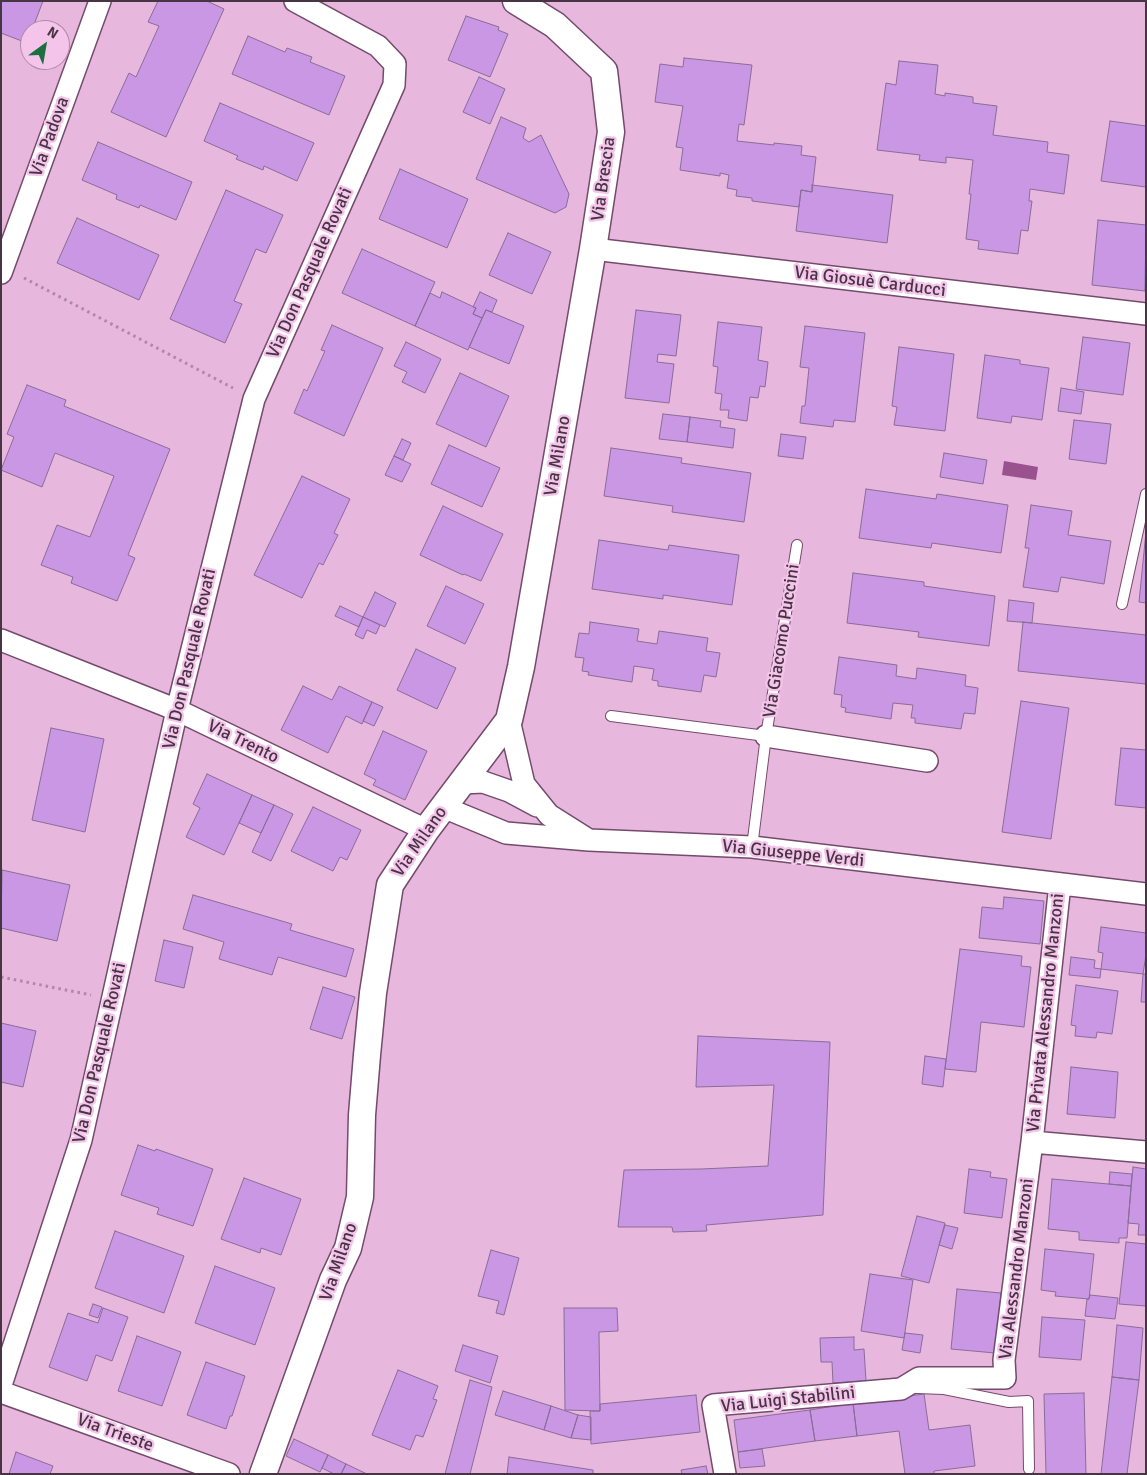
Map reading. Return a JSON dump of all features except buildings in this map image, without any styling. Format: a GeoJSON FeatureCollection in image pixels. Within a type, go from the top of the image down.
{"type":"FeatureCollection","features":[{"type":"Feature","properties":{"kind":"street","name":"Via Padova"},"geometry":{"type":"LineString","coordinates":[[2,270],[100,1]]}},
{"type":"Feature","properties":{"kind":"street","name":"Via Don Pasquale Rovati"},"geometry":{"type":"LineString","coordinates":[[1,1385],[81,1140],[177,710],[254,399],[394,85],[395,64],[378,46],[295,1]]}},
{"type":"Feature","properties":{"kind":"street","name":"Via Brescia"},"geometry":{"type":"LineString","coordinates":[[516,1],[555,25],[604,71],[611,132],[594,249]]}},
{"type":"Feature","properties":{"kind":"street","name":"Via Giosuè Carducci"},"geometry":{"type":"LineString","coordinates":[[594,249],[1146,314]]}},
{"type":"Feature","properties":{"kind":"street","name":"Via Milano"},"geometry":{"type":"LineString","coordinates":[[263,1474],[333,1280],[348,1248],[360,1197],[362,1115],[367,1055],[373,993],[390,885],[426,830],[509,720],[523,658],[594,249]]}},
{"type":"Feature","properties":{"kind":"street","name":"Via Trento"},"geometry":{"type":"LineString","coordinates":[[1,640],[177,710],[426,830]]}},
{"type":"Feature","properties":{"kind":"street"},"geometry":{"type":"LineString","coordinates":[[509,720],[524,784],[546,811]]}},
{"type":"Feature","properties":{"kind":"street","name":"Via Giacomo Puccini"},"geometry":{"type":"LineString","coordinates":[[766,736],[927,761]]}},
{"type":"Feature","properties":{"kind":"street"},"geometry":{"type":"LineString","coordinates":[[462,783],[483,782],[509,791],[546,811],[589,840]]}},
{"type":"Feature","properties":{"kind":"street","name":"Via Giuseppe Verdi"},"geometry":{"type":"LineString","coordinates":[[443,808],[506,833],[589,840],[752,847],[1146,894]]}},
{"type":"Feature","properties":{"kind":"street","name":"Via Privata Alessandro Manzoni"},"geometry":{"type":"LineString","coordinates":[[1032,1142],[1060,884]]}},
{"type":"Feature","properties":{"kind":"street"},"geometry":{"type":"LineString","coordinates":[[1032,1142],[1146,1152]]}},
{"type":"Feature","properties":{"kind":"street","name":"Via Alessandro Manzoni"},"geometry":{"type":"LineString","coordinates":[[900,1389],[919,1378],[1005,1378],[1004,1360],[1032,1142]]}},
{"type":"Feature","properties":{"kind":"street","name":"Via Luigi Stabilini"},"geometry":{"type":"LineString","coordinates":[[725,1474],[713,1405],[900,1389]]}},
{"type":"Feature","properties":{"kind":"street","name":"Via Trieste"},"geometry":{"type":"LineString","coordinates":[[1,1392],[228,1474]]}},
{"type":"Feature","properties":{"kind":"lane"},"geometry":{"type":"LineString","coordinates":[[1122,604],[1146,494]]}},
{"type":"Feature","properties":{"kind":"lane","name":"Via Giacomo Puccini"},"geometry":{"type":"LineString","coordinates":[[752,847],[766,736],[797,545]]}},
{"type":"Feature","properties":{"kind":"lane","name":"Via Giacomo Puccini"},"geometry":{"type":"LineString","coordinates":[[611,716],[766,736]]}},
{"type":"Feature","properties":{"kind":"lane"},"geometry":{"type":"LineString","coordinates":[[900,1389],[944,1389],[1009,1402],[1028,1401],[1029,1469]]}},
{"type":"Feature","properties":{"kind":"path"},"geometry":{"type":"LineString","coordinates":[[2,270],[254,399]]}},
{"type":"Feature","properties":{"kind":"path"},"geometry":{"type":"LineString","coordinates":[[1,977],[113,1000]]}},
{"type":"Feature","properties":{"kind":"shaded area"},"geometry":{"type":"Polygon","coordinates":[[[1004,461],[1038,467],[1036,480],[1002,475],[1004,461]]]}}]}
